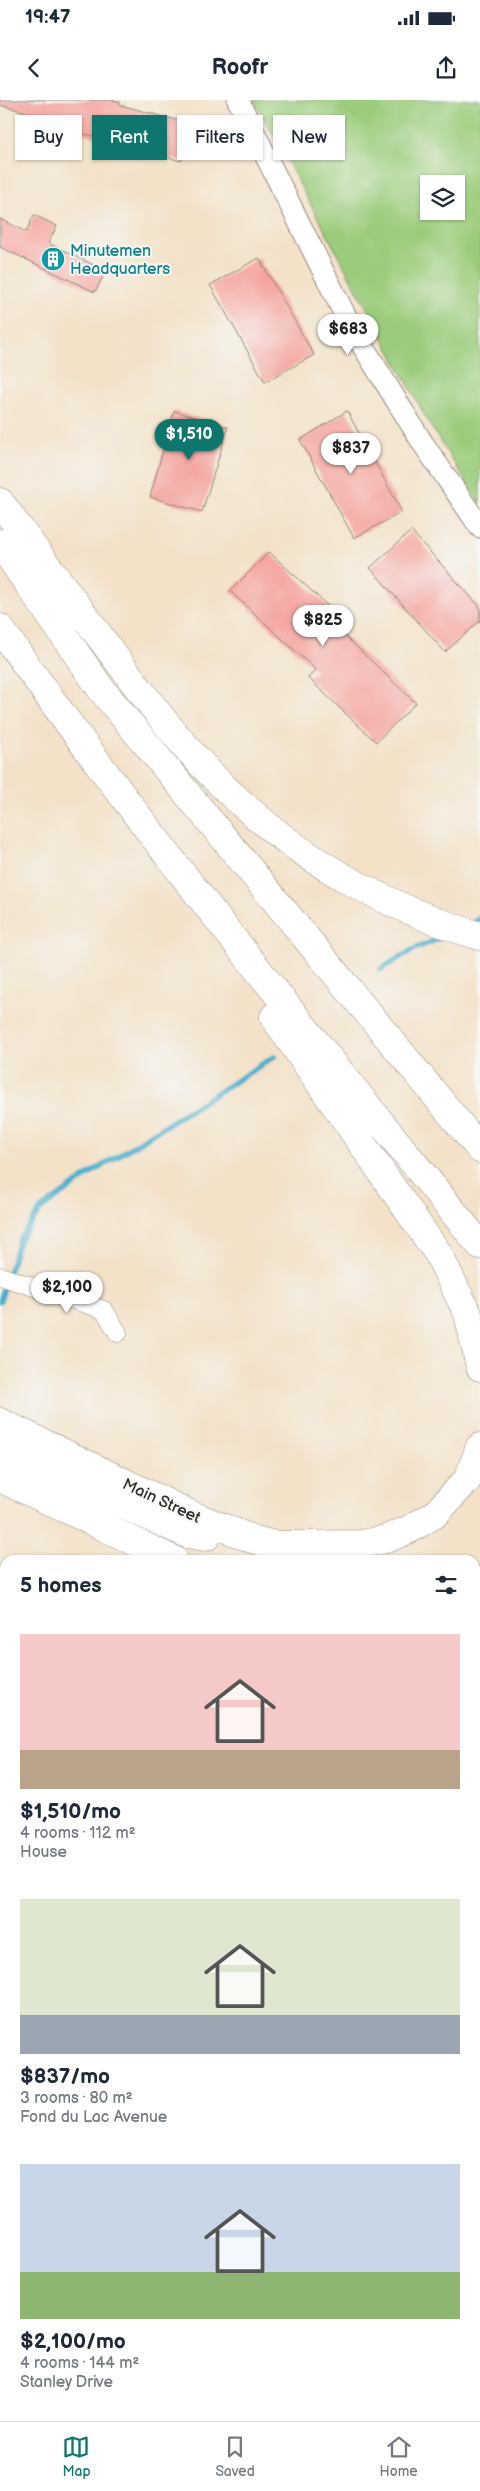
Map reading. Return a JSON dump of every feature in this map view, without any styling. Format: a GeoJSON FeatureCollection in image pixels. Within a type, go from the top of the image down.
{"type":"FeatureCollection","features":[{"type":"Feature","properties":{"kind":"main road"},"geometry":{"type":"LineString","coordinates":[[0,502],[138,688],[190,752],[240,803],[286,840],[340,875],[411,911],[474,934]]}},
{"type":"Feature","properties":{"kind":"main road"},"geometry":{"type":"LineString","coordinates":[[0,543],[101,689],[480,1149]]}},
{"type":"Feature","properties":{"kind":"main road"},"geometry":{"type":"LineString","coordinates":[[0,628],[70,728],[211,913],[480,1245]]}},
{"type":"Feature","properties":{"kind":"main road"},"geometry":{"type":"LineString","coordinates":[[211,913],[267,1008],[356,1133],[439,1255],[468,1314],[480,1367]]}},
{"type":"Feature","properties":{"kind":"main road","name":"Main Street"},"geometry":{"type":"LineString","coordinates":[[0,1422],[192,1515],[252,1539],[313,1555]]}},
{"type":"Feature","properties":{"kind":"main road"},"geometry":{"type":"LineString","coordinates":[[280,1546],[362,1544],[386,1539],[410,1529],[434,1516],[468,1479],[480,1447]]}},
{"type":"Feature","properties":{"kind":"main road"},"geometry":{"type":"LineString","coordinates":[[0,1449],[187,1534],[200,1537],[252,1539]]}},
{"type":"Feature","properties":{"kind":"main road"},"geometry":{"type":"LineString","coordinates":[[0,1478],[163,1555]]}},
{"type":"Feature","properties":{"kind":"street"},"geometry":{"type":"LineString","coordinates":[[238,100],[351,327],[422,442],[480,528]]}},
{"type":"Feature","properties":{"kind":"street"},"geometry":{"type":"LineString","coordinates":[[0,1276],[27,1283],[104,1310],[118,1333]]}},
{"type":"Feature","properties":{"kind":"green space"},"geometry":{"type":"Polygon","coordinates":[[[254,100],[480,100],[480,504],[430,425],[286,160],[345,160],[345,115],[273,115],[273,135],[254,100]]]}},
{"type":"Feature","properties":{"kind":"building"},"geometry":{"type":"Polygon","coordinates":[[[0,100],[112,100],[120,102],[120,105],[157,115],[92,115],[92,136],[82,133],[82,115],[38,115],[0,105],[0,100]]]}},
{"type":"Feature","properties":{"kind":"building"},"geometry":{"type":"Polygon","coordinates":[[[167,118],[177,120],[177,160],[167,157],[167,118]]]}},
{"type":"Feature","properties":{"kind":"building","name":"Minutemen Headquarters"},"geometry":{"type":"Polygon","coordinates":[[[34,215],[57,226],[48,243],[106,271],[95,292],[0,247],[0,219],[26,232],[34,215]]]}},
{"type":"Feature","properties":{"kind":"building"},"geometry":{"type":"Polygon","coordinates":[[[259,258],[314,355],[265,382],[210,285],[259,258]]]}},
{"type":"Feature","properties":{"kind":"building"},"geometry":{"type":"Polygon","coordinates":[[[174,411],[228,427],[202,512],[150,497],[174,411]]]}},
{"type":"Feature","properties":{"kind":"building"},"geometry":{"type":"Polygon","coordinates":[[[347,411],[402,512],[354,538],[300,440],[347,411]]]}},
{"type":"Feature","properties":{"kind":"building"},"geometry":{"type":"Polygon","coordinates":[[[411,531],[480,607],[480,621],[445,652],[370,568],[411,531]]]}},
{"type":"Feature","properties":{"kind":"building"},"geometry":{"type":"Polygon","coordinates":[[[269,552],[338,615],[331,623],[416,703],[376,742],[308,678],[316,670],[230,591],[269,552]]]}},
{"type":"Feature","properties":{"kind":"waterway"},"geometry":{"type":"LineString","coordinates":[[470,925],[480,918]]}},
{"type":"Feature","properties":{"kind":"waterway"},"geometry":{"type":"LineString","coordinates":[[381,969],[412,950],[448,935]]}},
{"type":"Feature","properties":{"kind":"waterway"},"geometry":{"type":"LineString","coordinates":[[0,1301],[19,1240],[41,1209],[94,1171],[275,1056]]}},
{"type":"Feature","properties":{"kind":"place","name":"Minutemen Headquarters"},"geometry":{"type":"Point","coordinates":[53,259]}}]}
